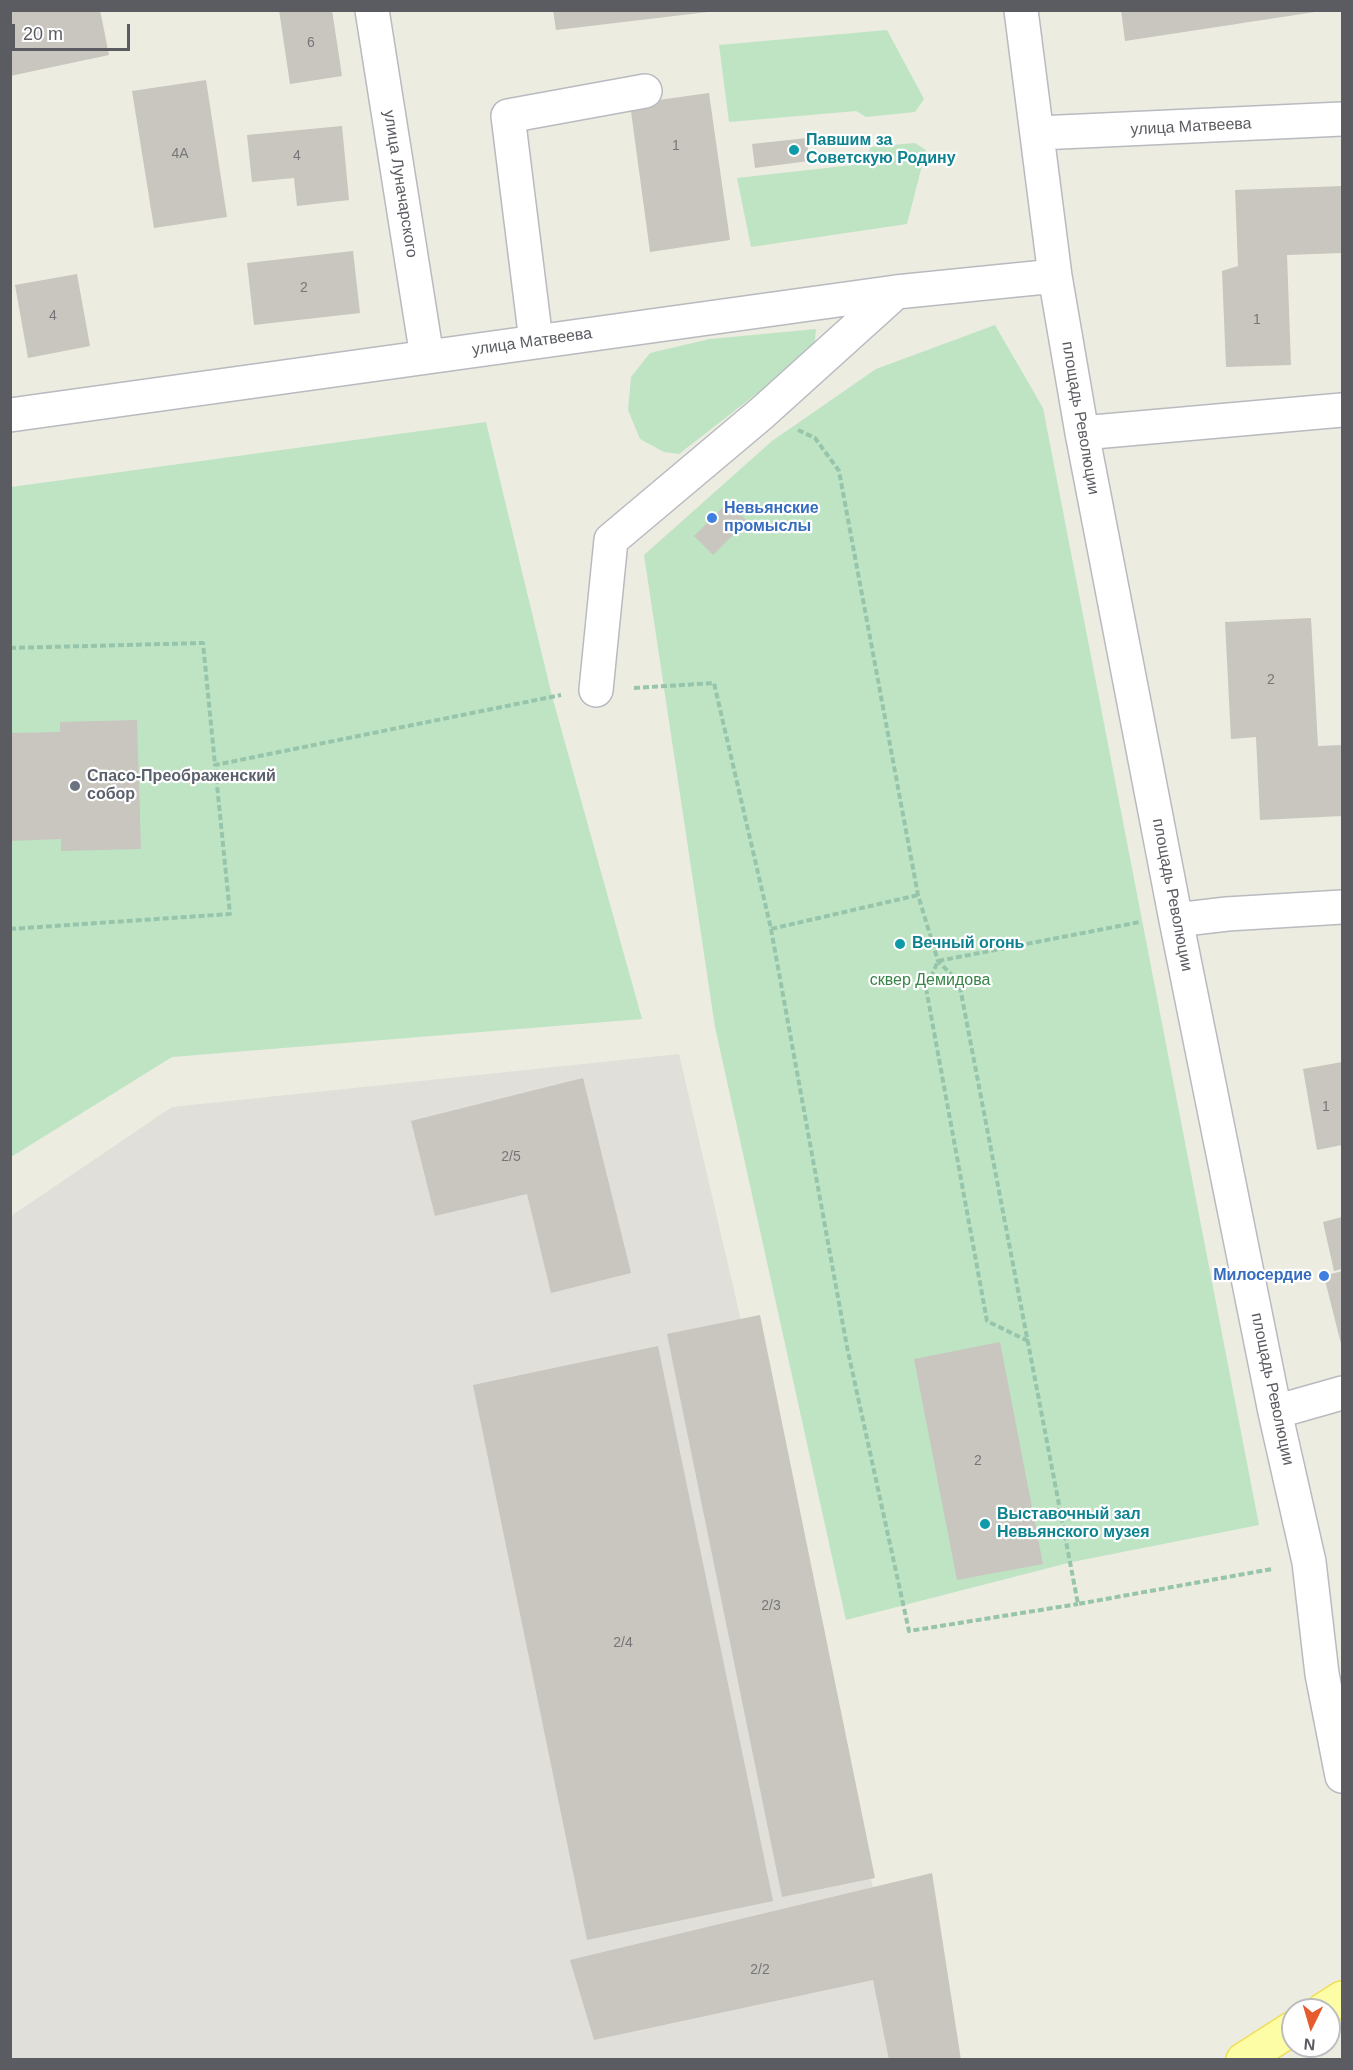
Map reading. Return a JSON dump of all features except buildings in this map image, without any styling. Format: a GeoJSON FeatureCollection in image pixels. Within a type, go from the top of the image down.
{"type":"FeatureCollection","features":[{"type":"Feature","properties":{"kind":"main road"},"geometry":{"type":"LineString","coordinates":[[1243,2060],[1281,2036]]}},
{"type":"Feature","properties":{"kind":"street","name":"улица Луначарского"},"geometry":{"type":"LineString","coordinates":[[372,10],[427,357]]}},
{"type":"Feature","properties":{"kind":"street","name":"площадь Революции"},"geometry":{"type":"LineString","coordinates":[[1021,10],[1039,133],[1055,276],[1082,433],[1176,920],[1275,1412],[1332,1675],[1342,1776]]}},
{"type":"Feature","properties":{"kind":"street"},"geometry":{"type":"LineString","coordinates":[[536,341],[508,116],[645,91]]}},
{"type":"Feature","properties":{"kind":"street","name":"улица Матвеева"},"geometry":{"type":"LineString","coordinates":[[1039,133],[1342,119]]}},
{"type":"Feature","properties":{"kind":"street","name":"улица Матвеева"},"geometry":{"type":"LineString","coordinates":[[10,415],[896,292],[1055,276]]}},
{"type":"Feature","properties":{"kind":"street"},"geometry":{"type":"LineString","coordinates":[[596,690],[611,540],[762,413],[896,292]]}},
{"type":"Feature","properties":{"kind":"street"},"geometry":{"type":"LineString","coordinates":[[1082,433],[1342,411]]}},
{"type":"Feature","properties":{"kind":"street"},"geometry":{"type":"LineString","coordinates":[[1176,920],[1227,914],[1342,907]]}},
{"type":"Feature","properties":{"kind":"street"},"geometry":{"type":"LineString","coordinates":[[1275,1412],[1342,1393]]}},
{"type":"Feature","properties":{"kind":"path"},"geometry":{"type":"LineString","coordinates":[[762,413],[815,438],[839,471],[918,895],[938,961],[959,982],[1078,1604]]}},
{"type":"Feature","properties":{"kind":"path"},"geometry":{"type":"LineString","coordinates":[[10,648],[203,643],[230,914],[10,929]]}},
{"type":"Feature","properties":{"kind":"path"},"geometry":{"type":"LineString","coordinates":[[215,765],[552,696],[596,690],[714,683],[771,928],[847,1347],[909,1631],[1078,1604],[1309,1562]]}},
{"type":"Feature","properties":{"kind":"path"},"geometry":{"type":"LineString","coordinates":[[771,928],[918,895]]}},
{"type":"Feature","properties":{"kind":"path"},"geometry":{"type":"LineString","coordinates":[[938,961],[1142,921],[1176,920]]}},
{"type":"Feature","properties":{"kind":"path"},"geometry":{"type":"LineString","coordinates":[[938,961],[926,988],[987,1322],[1029,1341]]}},
{"type":"Feature","properties":{"kind":"shaded area"},"geometry":{"type":"Polygon","coordinates":[[[679,1054],[884,1935],[919,2059],[11,2060],[11,1216],[172,1107],[679,1054]]]}},
{"type":"Feature","properties":{"kind":"green space"},"geometry":{"type":"Polygon","coordinates":[[[887,30],[924,99],[915,112],[866,117],[856,111],[729,122],[719,45],[887,30]]]}},
{"type":"Feature","properties":{"kind":"green space"},"geometry":{"type":"Polygon","coordinates":[[[915,143],[926,150],[907,224],[751,247],[737,178],[862,164],[871,147],[915,143]]]}},
{"type":"Feature","properties":{"kind":"green space","name":"сквер Демидова"},"geometry":{"type":"Polygon","coordinates":[[[995,325],[1043,408],[1259,1525],[1072,1562],[846,1620],[715,1027],[644,555],[772,441],[876,369],[995,325]]]}},
{"type":"Feature","properties":{"kind":"green space"},"geometry":{"type":"Polygon","coordinates":[[[816,329],[814,349],[679,454],[664,452],[640,439],[628,410],[631,377],[650,353],[710,339],[816,329]]]}},
{"type":"Feature","properties":{"kind":"green space"},"geometry":{"type":"Polygon","coordinates":[[[486,422],[552,696],[642,1019],[172,1057],[11,1157],[11,487],[486,422]]]}},
{"type":"Feature","properties":{"kind":"place","name":"Павшим за Советскую Родину"},"geometry":{"type":"Point","coordinates":[794,150]}},
{"type":"Feature","properties":{"kind":"place","name":"Невьянские промыслы"},"geometry":{"type":"Point","coordinates":[712,518]}},
{"type":"Feature","properties":{"kind":"place","name":"Спасо-Преображенский собор"},"geometry":{"type":"Point","coordinates":[75,786]}},
{"type":"Feature","properties":{"kind":"place","name":"Вечный огонь"},"geometry":{"type":"Point","coordinates":[900,944]}},
{"type":"Feature","properties":{"kind":"place","name":"Милосердие"},"geometry":{"type":"Point","coordinates":[1324,1276]}},
{"type":"Feature","properties":{"kind":"place","name":"Выставочный зал Невьянского музея"},"geometry":{"type":"Point","coordinates":[985,1524]}}]}
